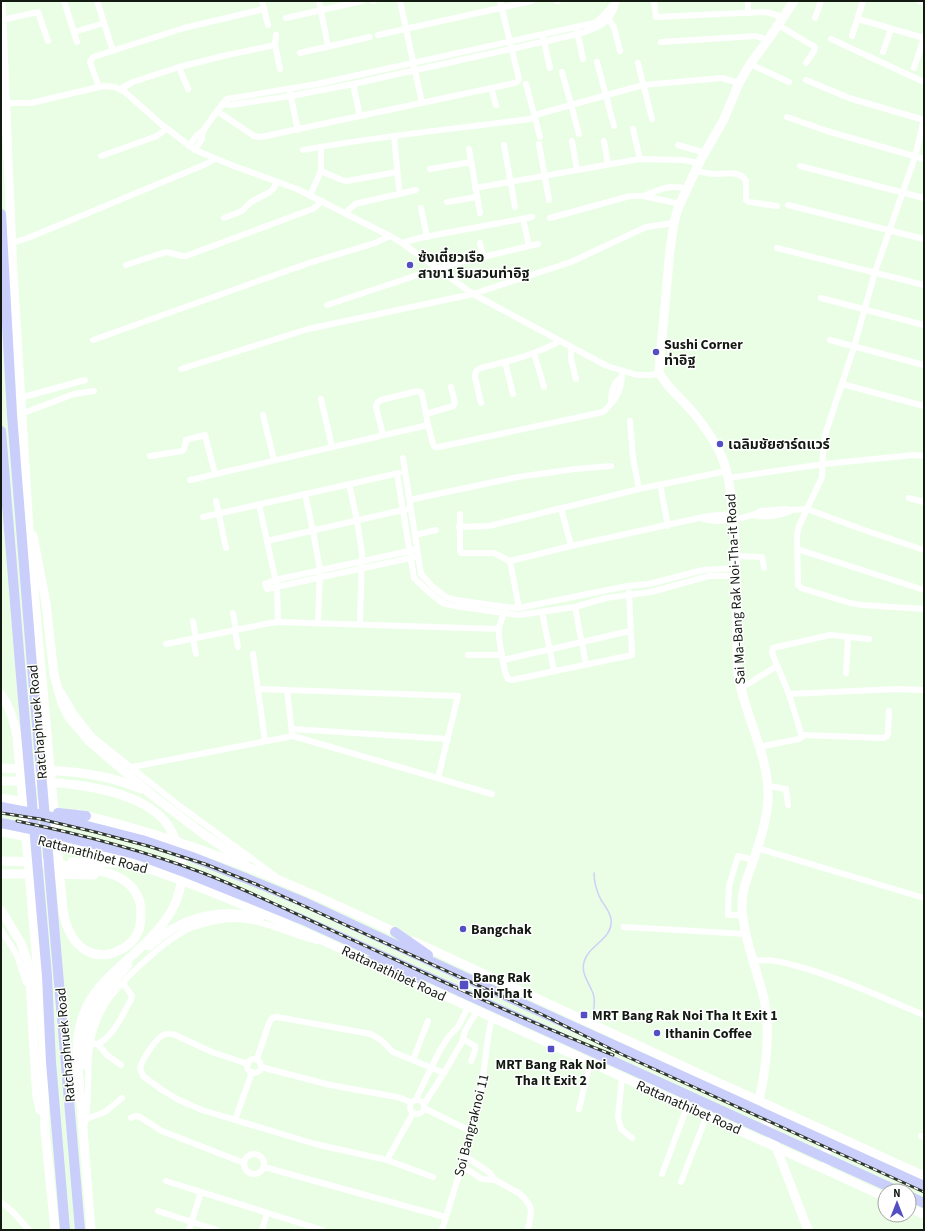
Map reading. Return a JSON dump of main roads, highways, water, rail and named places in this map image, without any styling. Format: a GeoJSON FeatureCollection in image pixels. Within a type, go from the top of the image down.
{"type":"FeatureCollection","features":[{"type":"Feature","properties":{"kind":"main road"},"geometry":{"type":"LineString","coordinates":[[1,1],[12,243],[12,273],[37,667],[63,911],[67,928],[79,945],[88,952],[109,955],[124,948],[134,939],[139,930],[141,909],[139,897],[126,882],[115,875],[104,872],[54,864],[32,862]]}},
{"type":"Feature","properties":{"kind":"main road","name":"Sai Ma-Bang Rak Noi-Tha-it Road"},"geometry":{"type":"LineString","coordinates":[[759,1101],[764,1074],[767,1023],[764,999],[747,934],[742,901],[744,887],[757,848],[767,808],[768,786],[759,747],[740,689],[737,663],[737,572],[733,517],[727,474],[721,456],[697,417],[686,403],[663,381],[659,373],[665,290],[674,223],[680,204],[697,167],[726,114],[739,83],[750,64],[794,1]]}},
{"type":"Feature","properties":{"kind":"main road","name":"Ratchaphruek Road"},"geometry":{"type":"LineString","coordinates":[[1,214],[12,414],[37,667],[59,979],[80,1230]]}},
{"type":"Feature","properties":{"kind":"main road"},"geometry":{"type":"LineString","coordinates":[[7,306],[12,273]]}},
{"type":"Feature","properties":{"kind":"main road","name":"Ratchaphruek Road"},"geometry":{"type":"LineString","coordinates":[[1,431],[43,975],[65,1230]]}},
{"type":"Feature","properties":{"kind":"main road"},"geometry":{"type":"LineString","coordinates":[[28,517],[36,548],[46,603],[56,688],[62,703],[77,728],[89,741],[152,795],[232,854],[268,876]]}},
{"type":"Feature","properties":{"kind":"main road"},"geometry":{"type":"LineString","coordinates":[[1,694],[7,703],[14,721],[17,736],[43,975],[45,1131],[55,1230]]}},
{"type":"Feature","properties":{"kind":"main road"},"geometry":{"type":"LineString","coordinates":[[1,768],[95,774],[125,782],[152,795]]}},
{"type":"Feature","properties":{"kind":"main road"},"geometry":{"type":"LineString","coordinates":[[1,777],[92,788],[126,796],[154,811],[163,819],[171,829],[181,857],[181,886],[172,909],[156,932],[97,988],[83,1014],[79,1027],[77,1055],[85,1118]]}},
{"type":"Feature","properties":{"kind":"main road"},"geometry":{"type":"LineString","coordinates":[[1,781],[28,781]]}},
{"type":"Feature","properties":{"kind":"main road"},"geometry":{"type":"LineString","coordinates":[[1,798],[50,807],[144,831],[226,859],[284,882],[395,932],[702,1076],[924,1176]]}},
{"type":"Feature","properties":{"kind":"main road","name":"Rattanathibet Road"},"geometry":{"type":"LineString","coordinates":[[1,807],[48,816],[135,838],[192,857],[306,903],[924,1186]]}},
{"type":"Feature","properties":{"kind":"main road"},"geometry":{"type":"LineString","coordinates":[[12,808],[86,816]]}},
{"type":"Feature","properties":{"kind":"main road","name":"Rattanathibet Road"},"geometry":{"type":"LineString","coordinates":[[1,823],[80,840],[138,855],[187,872],[302,919],[881,1183]]}},
{"type":"Feature","properties":{"kind":"main road","name":"Rattanathibet Road"},"geometry":{"type":"LineString","coordinates":[[1,832],[49,841],[136,864],[188,883],[292,926],[877,1193]]}},
{"type":"Feature","properties":{"kind":"main road"},"geometry":{"type":"LineString","coordinates":[[1,861],[136,864]]}},
{"type":"Feature","properties":{"kind":"main road"},"geometry":{"type":"LineString","coordinates":[[1,874],[97,875],[126,882]]}},
{"type":"Feature","properties":{"kind":"main road"},"geometry":{"type":"LineString","coordinates":[[1,910],[21,943],[27,960],[30,978],[37,1097],[45,1131]]}},
{"type":"Feature","properties":{"kind":"main road"},"geometry":{"type":"LineString","coordinates":[[91,1230],[84,1132],[84,1047],[92,1012],[113,982],[135,958],[158,939],[194,918],[220,913],[239,913],[292,926]]}},
{"type":"Feature","properties":{"kind":"main road"},"geometry":{"type":"LineString","coordinates":[[395,932],[454,972]]}},
{"type":"Feature","properties":{"kind":"main road"},"geometry":{"type":"LineString","coordinates":[[369,961],[476,998]]}},
{"type":"Feature","properties":{"kind":"main road"},"geometry":{"type":"LineString","coordinates":[[687,1106],[697,1102],[704,1091],[705,1083],[702,1076]]}},
{"type":"Feature","properties":{"kind":"main road","name":"Rattanathibet Road"},"geometry":{"type":"LineString","coordinates":[[759,1101],[775,1146]]}},
{"type":"Feature","properties":{"kind":"main road"},"geometry":{"type":"LineString","coordinates":[[834,1174],[827,1165],[825,1157],[826,1152],[830,1147],[839,1143],[848,1142]]}},
{"type":"Feature","properties":{"kind":"main road"},"geometry":{"type":"LineString","coordinates":[[775,1146],[808,1230]]}},
{"type":"Feature","properties":{"kind":"waterway"},"geometry":{"type":"LineString","coordinates":[[591,1021],[594,1010],[594,998],[584,973],[583,966],[586,956],[605,937],[611,926],[611,919],[608,911],[598,894],[594,873]]}},
{"type":"Feature","properties":{"kind":"railway"},"geometry":{"type":"LineString","coordinates":[[1,813],[40,819],[148,846],[205,864],[258,885],[541,1014],[621,1054],[924,1192]]}},
{"type":"Feature","properties":{"kind":"railway"},"geometry":{"type":"LineString","coordinates":[[17,821],[111,843],[203,873],[236,886],[507,1011],[613,1055]]}},
{"type":"Feature","properties":{"kind":"place","name":"ซ้งเตี๋ยวเรือ สาขา1 ริมสวนท่าอิฐ"},"geometry":{"type":"Point","coordinates":[410,265]}},
{"type":"Feature","properties":{"kind":"place","name":"Sushi Corner ท่าอิฐ"},"geometry":{"type":"Point","coordinates":[656,352]}},
{"type":"Feature","properties":{"kind":"place","name":"เฉลิมชัยฮาร์ดแวร์"},"geometry":{"type":"Point","coordinates":[720,444]}},
{"type":"Feature","properties":{"kind":"place","name":"Bangchak"},"geometry":{"type":"Point","coordinates":[463,929]}},
{"type":"Feature","properties":{"kind":"place","name":"Bang Rak Noi Tha It"},"geometry":{"type":"Point","coordinates":[464,985]}},
{"type":"Feature","properties":{"kind":"place","name":"MRT Bang Rak Noi Tha It Exit 1"},"geometry":{"type":"Point","coordinates":[584,1015]}},
{"type":"Feature","properties":{"kind":"place","name":"Ithanin Coffee"},"geometry":{"type":"Point","coordinates":[657,1033]}},
{"type":"Feature","properties":{"kind":"place","name":"MRT Bang Rak Noi Tha It Exit 2"},"geometry":{"type":"Point","coordinates":[551,1049]}}]}
